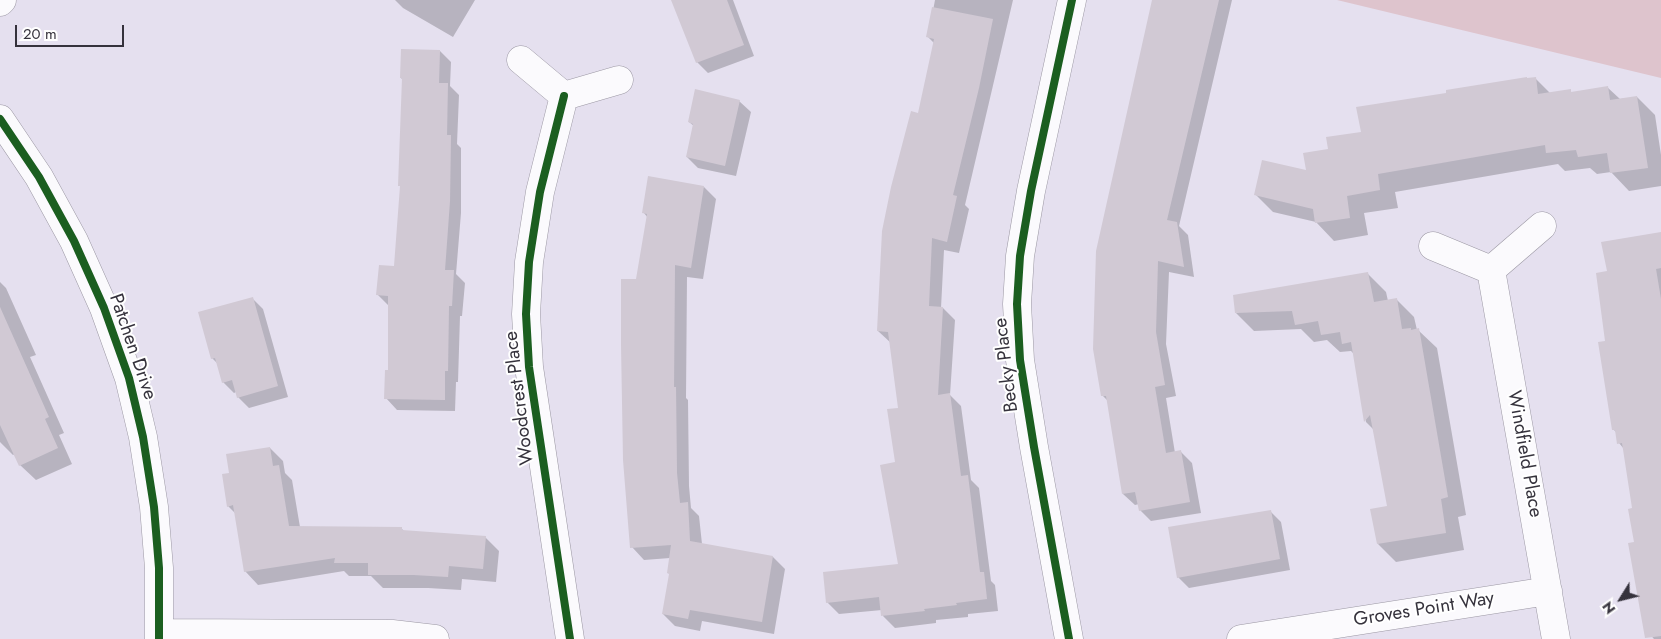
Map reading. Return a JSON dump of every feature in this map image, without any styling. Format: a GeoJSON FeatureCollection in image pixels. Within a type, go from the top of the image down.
{"type":"FeatureCollection","features":[{"type":"Feature","properties":{"kind":"street","name":"Becky Place"},"geometry":{"type":"LineString","coordinates":[[1069,639],[1020,360],[1017,304],[1020,256],[1072,0]]}},
{"type":"Feature","properties":{"kind":"street"},"geometry":{"type":"LineString","coordinates":[[521,60],[564,96],[620,80]]}},
{"type":"Feature","properties":{"kind":"street","name":"Woodcrest Place"},"geometry":{"type":"LineString","coordinates":[[564,96],[540,192],[529,262],[526,314],[529,367],[570,639]]}},
{"type":"Feature","properties":{"kind":"street","name":"Patchen Drive"},"geometry":{"type":"LineString","coordinates":[[0,119],[39,177],[74,241],[104,308],[129,378],[143,437],[154,507],[160,636]]}},
{"type":"Feature","properties":{"kind":"street"},"geometry":{"type":"LineString","coordinates":[[1433,246],[1491,270],[1542,226]]}},
{"type":"Feature","properties":{"kind":"street","name":"Windfield Place"},"geometry":{"type":"LineString","coordinates":[[1491,270],[1556,639]]}},
{"type":"Feature","properties":{"kind":"street","name":"Groves Point Way"},"geometry":{"type":"LineString","coordinates":[[1241,639],[1548,591]]}},
{"type":"Feature","properties":{"kind":"street"},"geometry":{"type":"LineString","coordinates":[[160,636],[392,634],[435,639]]}},
{"type":"Feature","properties":{"kind":"shaded area"},"geometry":{"type":"Polygon","coordinates":[[[1337,0],[1661,0],[1661,78],[1337,0]]]}},
{"type":"Feature","properties":{"kind":"building"},"geometry":{"type":"Polygon","coordinates":[[[671,0],[727,0],[744,45],[696,63],[671,0]]]}},
{"type":"Feature","properties":{"kind":"building"},"geometry":{"type":"Polygon","coordinates":[[[1152,0],[1219,0],[1167,220],[1177,222],[1184,267],[1158,261],[1156,332],[1165,385],[1155,387],[1166,453],[1181,450],[1190,502],[1139,511],[1135,492],[1122,494],[1106,396],[1101,396],[1093,349],[1096,251],[1152,0]]]}},
{"type":"Feature","properties":{"kind":"building"},"geometry":{"type":"Polygon","coordinates":[[[932,7],[993,19],[979,88],[953,195],[957,196],[947,242],[932,238],[929,306],[943,307],[938,395],[950,393],[961,476],[968,475],[980,572],[984,572],[987,599],[924,609],[925,611],[881,616],[879,597],[826,603],[823,572],[898,564],[880,465],[895,462],[887,409],[898,408],[888,332],[877,331],[882,231],[891,187],[911,111],[918,113],[934,39],[926,37],[932,7]]]}},
{"type":"Feature","properties":{"kind":"building"},"geometry":{"type":"Polygon","coordinates":[[[401,49],[440,50],[439,83],[448,83],[447,135],[451,135],[450,201],[445,270],[454,270],[452,306],[449,306],[448,371],[445,371],[445,400],[384,399],[385,370],[388,370],[388,296],[376,295],[379,265],[394,266],[400,186],[398,186],[402,78],[400,78],[401,49]]]}},
{"type":"Feature","properties":{"kind":"building"},"geometry":{"type":"Polygon","coordinates":[[[1536,77],[1538,94],[1571,89],[1571,92],[1608,86],[1610,100],[1637,96],[1648,168],[1610,173],[1607,153],[1578,157],[1576,150],[1546,153],[1545,145],[1378,174],[1380,190],[1347,196],[1350,218],[1315,223],[1313,209],[1254,195],[1262,160],[1306,170],[1303,153],[1328,149],[1326,137],[1361,132],[1356,107],[1446,93],[1446,90],[1536,77]]]}},
{"type":"Feature","properties":{"kind":"building"},"geometry":{"type":"Polygon","coordinates":[[[695,89],[740,100],[725,166],[686,157],[693,124],[688,122],[695,89]]]}},
{"type":"Feature","properties":{"kind":"building"},"geometry":{"type":"Polygon","coordinates":[[[648,176],[704,186],[691,268],[675,265],[674,387],[676,387],[677,473],[680,503],[688,502],[690,541],[773,556],[762,622],[690,610],[688,619],[662,614],[669,574],[667,573],[671,545],[630,548],[623,460],[621,279],[636,279],[647,214],[642,213],[648,176]]]}},
{"type":"Feature","properties":{"kind":"building"},"geometry":{"type":"Polygon","coordinates":[[[1661,232],[1661,268],[1656,269],[1661,299],[1661,636],[1645,638],[1628,543],[1634,542],[1628,509],[1632,508],[1622,443],[1617,444],[1615,430],[1612,430],[1598,342],[1605,341],[1596,273],[1607,271],[1601,242],[1661,232]]]}},
{"type":"Feature","properties":{"kind":"building"},"geometry":{"type":"Polygon","coordinates":[[[1368,272],[1374,302],[1397,298],[1402,329],[1411,328],[1411,330],[1419,328],[1448,497],[1441,499],[1446,533],[1377,544],[1370,509],[1387,506],[1370,415],[1364,422],[1351,342],[1342,344],[1340,332],[1321,335],[1318,321],[1295,325],[1292,311],[1235,313],[1233,295],[1368,272]]]}},
{"type":"Feature","properties":{"kind":"building"},"geometry":{"type":"Polygon","coordinates":[[[253,297],[278,386],[237,398],[232,380],[222,383],[215,358],[211,359],[198,312],[253,297]]]}},
{"type":"Feature","properties":{"kind":"building"},"geometry":{"type":"Polygon","coordinates":[[[0,307],[49,417],[45,419],[58,448],[19,466],[0,425],[0,307]]]}},
{"type":"Feature","properties":{"kind":"building"},"geometry":{"type":"Polygon","coordinates":[[[270,447],[273,466],[279,465],[289,526],[402,527],[402,530],[486,536],[483,569],[449,566],[448,577],[368,575],[368,563],[334,563],[335,558],[244,572],[233,505],[227,507],[222,474],[229,473],[226,454],[270,447]]]}},
{"type":"Feature","properties":{"kind":"building"},"geometry":{"type":"Polygon","coordinates":[[[1271,510],[1280,559],[1177,578],[1168,527],[1271,510]]]}},
{"type":"Feature","properties":{"kind":"cycle path"},"geometry":{"type":"LineString","coordinates":[[1069,639],[1020,360],[1017,304],[1020,256],[1031,191],[1072,0]]}},
{"type":"Feature","properties":{"kind":"cycle path"},"geometry":{"type":"LineString","coordinates":[[564,96],[540,192],[529,262],[526,314],[529,367],[570,639]]}},
{"type":"Feature","properties":{"kind":"cycle path"},"geometry":{"type":"LineString","coordinates":[[0,119],[39,177],[74,241],[104,308],[129,378],[143,437],[154,507],[159,568],[159,639]]}}]}
